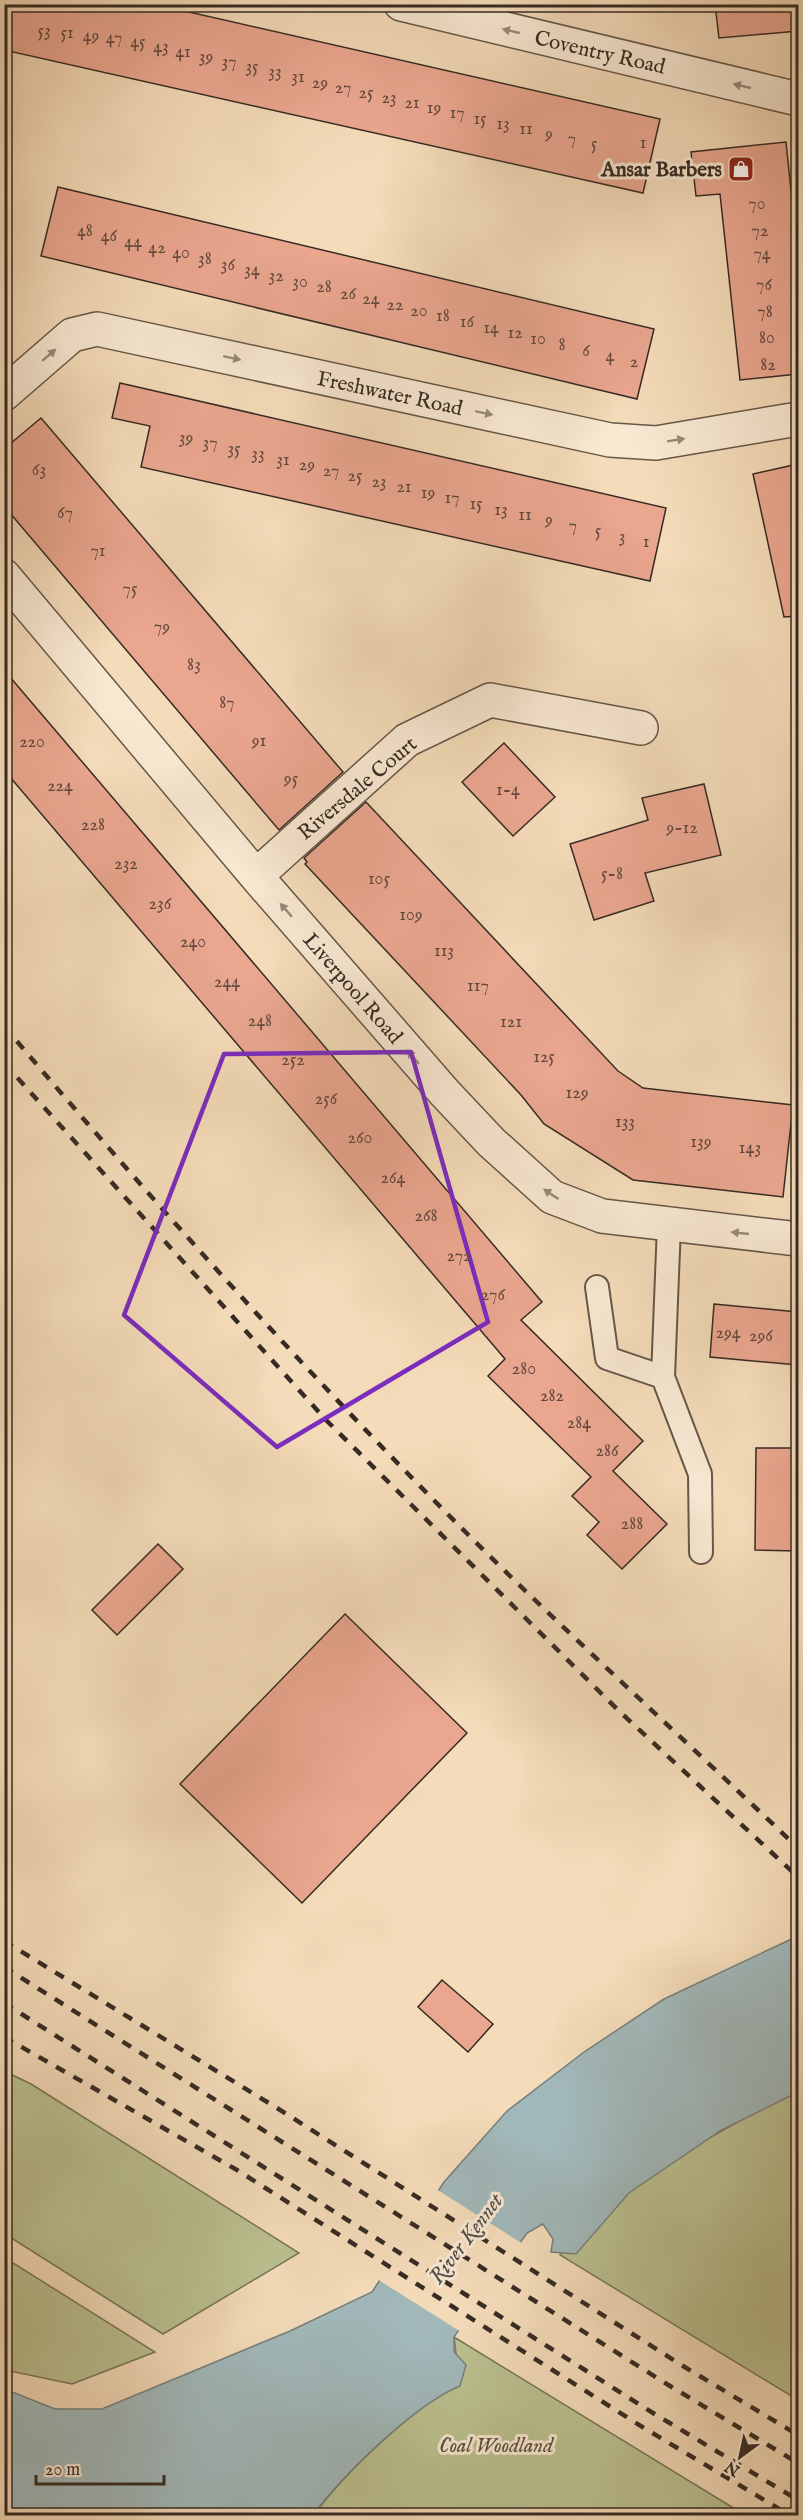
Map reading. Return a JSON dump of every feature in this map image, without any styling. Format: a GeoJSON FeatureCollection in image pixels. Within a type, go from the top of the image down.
{"type":"FeatureCollection","features":[{"type":"Feature","properties":{"kind":"street","name":"Coventry Road"},"geometry":{"type":"LineString","coordinates":[[401,4],[798,99]]}},
{"type":"Feature","properties":{"kind":"street","name":"Freshwater Road"},"geometry":{"type":"LineString","coordinates":[[4,394],[72,335],[97,329],[609,440],[656,443],[798,419]]}},
{"type":"Feature","properties":{"kind":"street","name":"Liverpool Road"},"geometry":{"type":"LineString","coordinates":[[4,576],[256,876],[444,1092],[491,1142],[552,1197],[602,1216],[798,1239]]}},
{"type":"Feature","properties":{"kind":"street","name":"Riversdale Court"},"geometry":{"type":"LineString","coordinates":[[256,876],[407,740],[490,700],[641,728]]}},
{"type":"Feature","properties":{"kind":"lane"},"geometry":{"type":"LineString","coordinates":[[669,1225],[663,1377],[700,1474],[701,1552]]}},
{"type":"Feature","properties":{"kind":"lane"},"geometry":{"type":"LineString","coordinates":[[597,1287],[607,1358],[663,1377]]}},
{"type":"Feature","properties":{"kind":"highlighted area"},"geometry":{"type":"Polygon","coordinates":[[[411,1052],[488,1322],[277,1447],[124,1315],[224,1054],[411,1052]]]}},
{"type":"Feature","properties":{"kind":"green space"},"geometry":{"type":"Polygon","coordinates":[[[4,2071],[31,2084],[299,2253],[163,2334],[5,2234],[4,2071]]]}},
{"type":"Feature","properties":{"kind":"green space"},"geometry":{"type":"Polygon","coordinates":[[[798,2087],[798,2400],[560,2255],[652,2171],[798,2087]]]}},
{"type":"Feature","properties":{"kind":"green space"},"geometry":{"type":"Polygon","coordinates":[[[5,2258],[155,2352],[72,2384],[5,2370],[5,2258]]]}},
{"type":"Feature","properties":{"kind":"green space","name":"Coal Woodland"},"geometry":{"type":"Polygon","coordinates":[[[454,2337],[745,2515],[313,2516],[342,2481],[401,2424],[460,2385],[454,2337]]]}},
{"type":"Feature","properties":{"kind":"water","name":"River Kennet"},"geometry":{"type":"Polygon","coordinates":[[[798,1936],[798,2092],[720,2131],[629,2193],[576,2254],[551,2252],[553,2239],[543,2224],[527,2233],[454,2337],[454,2352],[466,2365],[460,2386],[422,2409],[380,2443],[342,2481],[313,2515],[5,2516],[5,2389],[55,2409],[102,2409],[290,2331],[372,2292],[444,2182],[507,2111],[584,2052],[664,1999],[798,1936]]]}},
{"type":"Feature","properties":{"kind":"pier"},"geometry":{"type":"Polygon","coordinates":[[[436,2189],[523,2244],[461,2332],[377,2279],[436,2189]]]}},
{"type":"Feature","properties":{"kind":"building"},"geometry":{"type":"Polygon","coordinates":[[[4,4],[154,4],[660,119],[643,193],[4,50],[4,4]]]}},
{"type":"Feature","properties":{"kind":"building"},"geometry":{"type":"Polygon","coordinates":[[[715,4],[798,4],[798,31],[719,38],[715,4]]]}},
{"type":"Feature","properties":{"kind":"building"},"geometry":{"type":"Polygon","coordinates":[[[786,142],[798,258],[798,374],[740,380],[720,194],[696,196],[691,152],[786,142]]]}},
{"type":"Feature","properties":{"kind":"building"},"geometry":{"type":"Polygon","coordinates":[[[58,187],[654,329],[637,399],[41,256],[58,187]]]}},
{"type":"Feature","properties":{"kind":"building"},"geometry":{"type":"Polygon","coordinates":[[[120,383],[666,508],[650,581],[141,467],[150,426],[112,418],[120,383]]]}},
{"type":"Feature","properties":{"kind":"building"},"geometry":{"type":"Polygon","coordinates":[[[41,418],[343,772],[279,830],[4,506],[4,449],[41,418]]]}},
{"type":"Feature","properties":{"kind":"building"},"geometry":{"type":"Polygon","coordinates":[[[798,464],[798,616],[784,617],[753,474],[798,464]]]}},
{"type":"Feature","properties":{"kind":"building"},"geometry":{"type":"Polygon","coordinates":[[[4,670],[542,1302],[521,1320],[643,1441],[613,1471],[667,1524],[622,1569],[587,1535],[599,1522],[572,1496],[591,1477],[488,1376],[505,1359],[4,770],[4,670]]]}},
{"type":"Feature","properties":{"kind":"building"},"geometry":{"type":"Polygon","coordinates":[[[504,743],[555,797],[513,836],[462,782],[504,743]]]}},
{"type":"Feature","properties":{"kind":"building"},"geometry":{"type":"Polygon","coordinates":[[[704,784],[721,855],[645,873],[654,901],[594,920],[570,844],[648,820],[642,798],[704,784]]]}},
{"type":"Feature","properties":{"kind":"building"},"geometry":{"type":"Polygon","coordinates":[[[366,802],[618,1071],[643,1088],[793,1105],[783,1197],[633,1180],[544,1124],[521,1095],[305,864],[307,862],[304,858],[366,802]]]}},
{"type":"Feature","properties":{"kind":"building"},"geometry":{"type":"Polygon","coordinates":[[[714,1304],[798,1312],[798,1365],[710,1357],[714,1304]]]}},
{"type":"Feature","properties":{"kind":"building"},"geometry":{"type":"Polygon","coordinates":[[[756,1448],[798,1448],[798,1551],[755,1550],[756,1448]]]}},
{"type":"Feature","properties":{"kind":"building"},"geometry":{"type":"Polygon","coordinates":[[[158,1544],[183,1569],[117,1635],[92,1610],[158,1544]]]}},
{"type":"Feature","properties":{"kind":"building"},"geometry":{"type":"Polygon","coordinates":[[[345,1614],[467,1733],[302,1903],[180,1784],[345,1614]]]}},
{"type":"Feature","properties":{"kind":"building"},"geometry":{"type":"Polygon","coordinates":[[[442,1980],[493,2024],[468,2052],[418,2007],[442,1980]]]}},
{"type":"Feature","properties":{"kind":"railway"},"geometry":{"type":"LineString","coordinates":[[4,1026],[188,1238],[378,1443],[510,1576],[798,1848]]}},
{"type":"Feature","properties":{"kind":"railway"},"geometry":{"type":"LineString","coordinates":[[4,1063],[326,1420],[619,1711],[798,1877]]}},
{"type":"Feature","properties":{"kind":"railway"},"geometry":{"type":"LineString","coordinates":[[4,1941],[277,2108],[683,2366],[798,2435]]}},
{"type":"Feature","properties":{"kind":"railway"},"geometry":{"type":"LineString","coordinates":[[4,1967],[670,2386],[798,2463]]}},
{"type":"Feature","properties":{"kind":"railway"},"geometry":{"type":"LineString","coordinates":[[4,2003],[653,2413],[798,2500]]}},
{"type":"Feature","properties":{"kind":"railway"},"geometry":{"type":"LineString","coordinates":[[4,2037],[237,2170],[644,2428],[791,2516]]}},
{"type":"Feature","properties":{"kind":"place","name":"Ansar Barbers"},"geometry":{"type":"Point","coordinates":[741,169]}}]}
